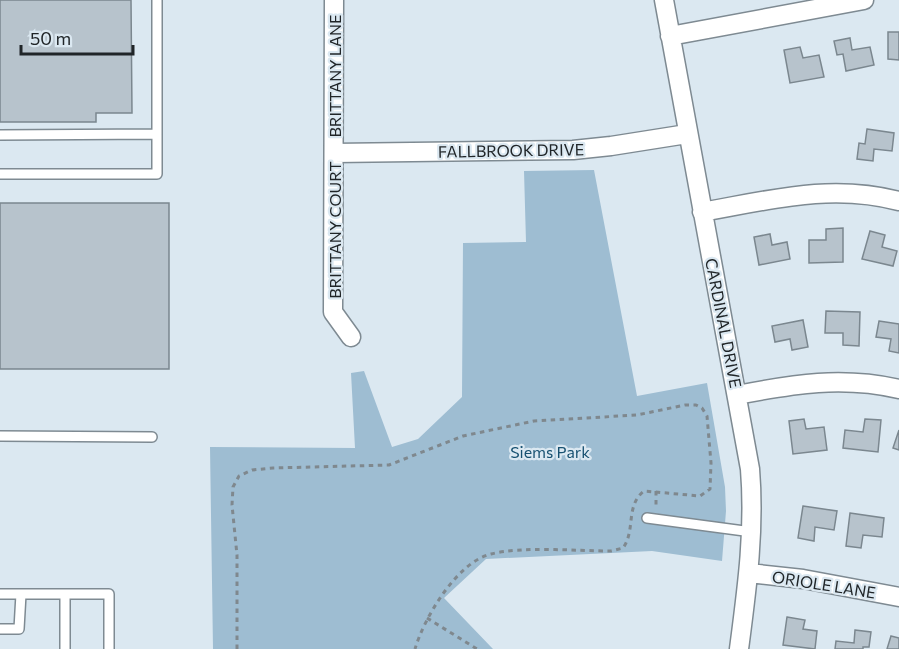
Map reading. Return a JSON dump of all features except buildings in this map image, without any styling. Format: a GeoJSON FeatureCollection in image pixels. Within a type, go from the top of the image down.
{"type":"FeatureCollection","features":[{"type":"Feature","properties":{"kind":"street","name":"BRITTANY LANE"},"geometry":{"type":"LineString","coordinates":[[334,0],[334,153]]}},
{"type":"Feature","properties":{"kind":"street","name":"CARDINAL DRIVE"},"geometry":{"type":"LineString","coordinates":[[664,0],[750,469],[752,532],[739,649]]}},
{"type":"Feature","properties":{"kind":"street"},"geometry":{"type":"LineString","coordinates":[[670,36],[864,0]]}},
{"type":"Feature","properties":{"kind":"street","name":"FALLBROOK DRIVE"},"geometry":{"type":"LineString","coordinates":[[334,153],[573,150],[687,134]]}},
{"type":"Feature","properties":{"kind":"street","name":"BRITTANY COURT"},"geometry":{"type":"LineString","coordinates":[[334,153],[333,312],[351,338]]}},
{"type":"Feature","properties":{"kind":"street"},"geometry":{"type":"LineString","coordinates":[[702,212],[802,194],[826,192],[849,192],[899,201]]}},
{"type":"Feature","properties":{"kind":"street"},"geometry":{"type":"LineString","coordinates":[[738,395],[798,384],[837,381],[875,383],[899,388]]}},
{"type":"Feature","properties":{"kind":"street","name":"ORIOLE LANE"},"geometry":{"type":"LineString","coordinates":[[749,573],[825,583],[899,597]]}},
{"type":"Feature","properties":{"kind":"lane"},"geometry":{"type":"LineString","coordinates":[[0,174],[157,174],[157,0]]}},
{"type":"Feature","properties":{"kind":"lane"},"geometry":{"type":"LineString","coordinates":[[0,135],[157,134]]}},
{"type":"Feature","properties":{"kind":"lane"},"geometry":{"type":"LineString","coordinates":[[0,436],[152,437]]}},
{"type":"Feature","properties":{"kind":"lane"},"geometry":{"type":"LineString","coordinates":[[652,519],[752,532]]}},
{"type":"Feature","properties":{"kind":"lane"},"geometry":{"type":"LineString","coordinates":[[0,594],[109,594],[109,649]]}},
{"type":"Feature","properties":{"kind":"lane"},"geometry":{"type":"LineString","coordinates":[[0,629],[19,629],[21,594]]}},
{"type":"Feature","properties":{"kind":"lane"},"geometry":{"type":"LineString","coordinates":[[65,594],[66,649]]}},
{"type":"Feature","properties":{"kind":"path"},"geometry":{"type":"LineString","coordinates":[[237,649],[237,555],[232,505],[233,487],[239,476],[252,470],[273,468],[389,465],[463,436],[534,421],[638,415],[685,405],[696,405],[702,408],[707,416],[711,463],[710,489],[700,495],[644,491],[633,505],[628,541],[623,548],[611,551],[511,550],[488,554],[453,580],[420,630],[415,649]]}},
{"type":"Feature","properties":{"kind":"path"},"geometry":{"type":"LineString","coordinates":[[652,519],[656,491]]}},
{"type":"Feature","properties":{"kind":"path"},"geometry":{"type":"LineString","coordinates":[[427,618],[477,649]]}},
{"type":"Feature","properties":{"kind":"green space","name":"Siems Park"},"geometry":{"type":"Polygon","coordinates":[[[594,170],[637,396],[707,383],[725,487],[726,511],[722,561],[652,551],[486,559],[444,598],[493,649],[213,649],[210,447],[355,448],[351,373],[364,371],[392,447],[418,439],[462,397],[463,243],[526,242],[524,171],[594,170]]]}}]}
